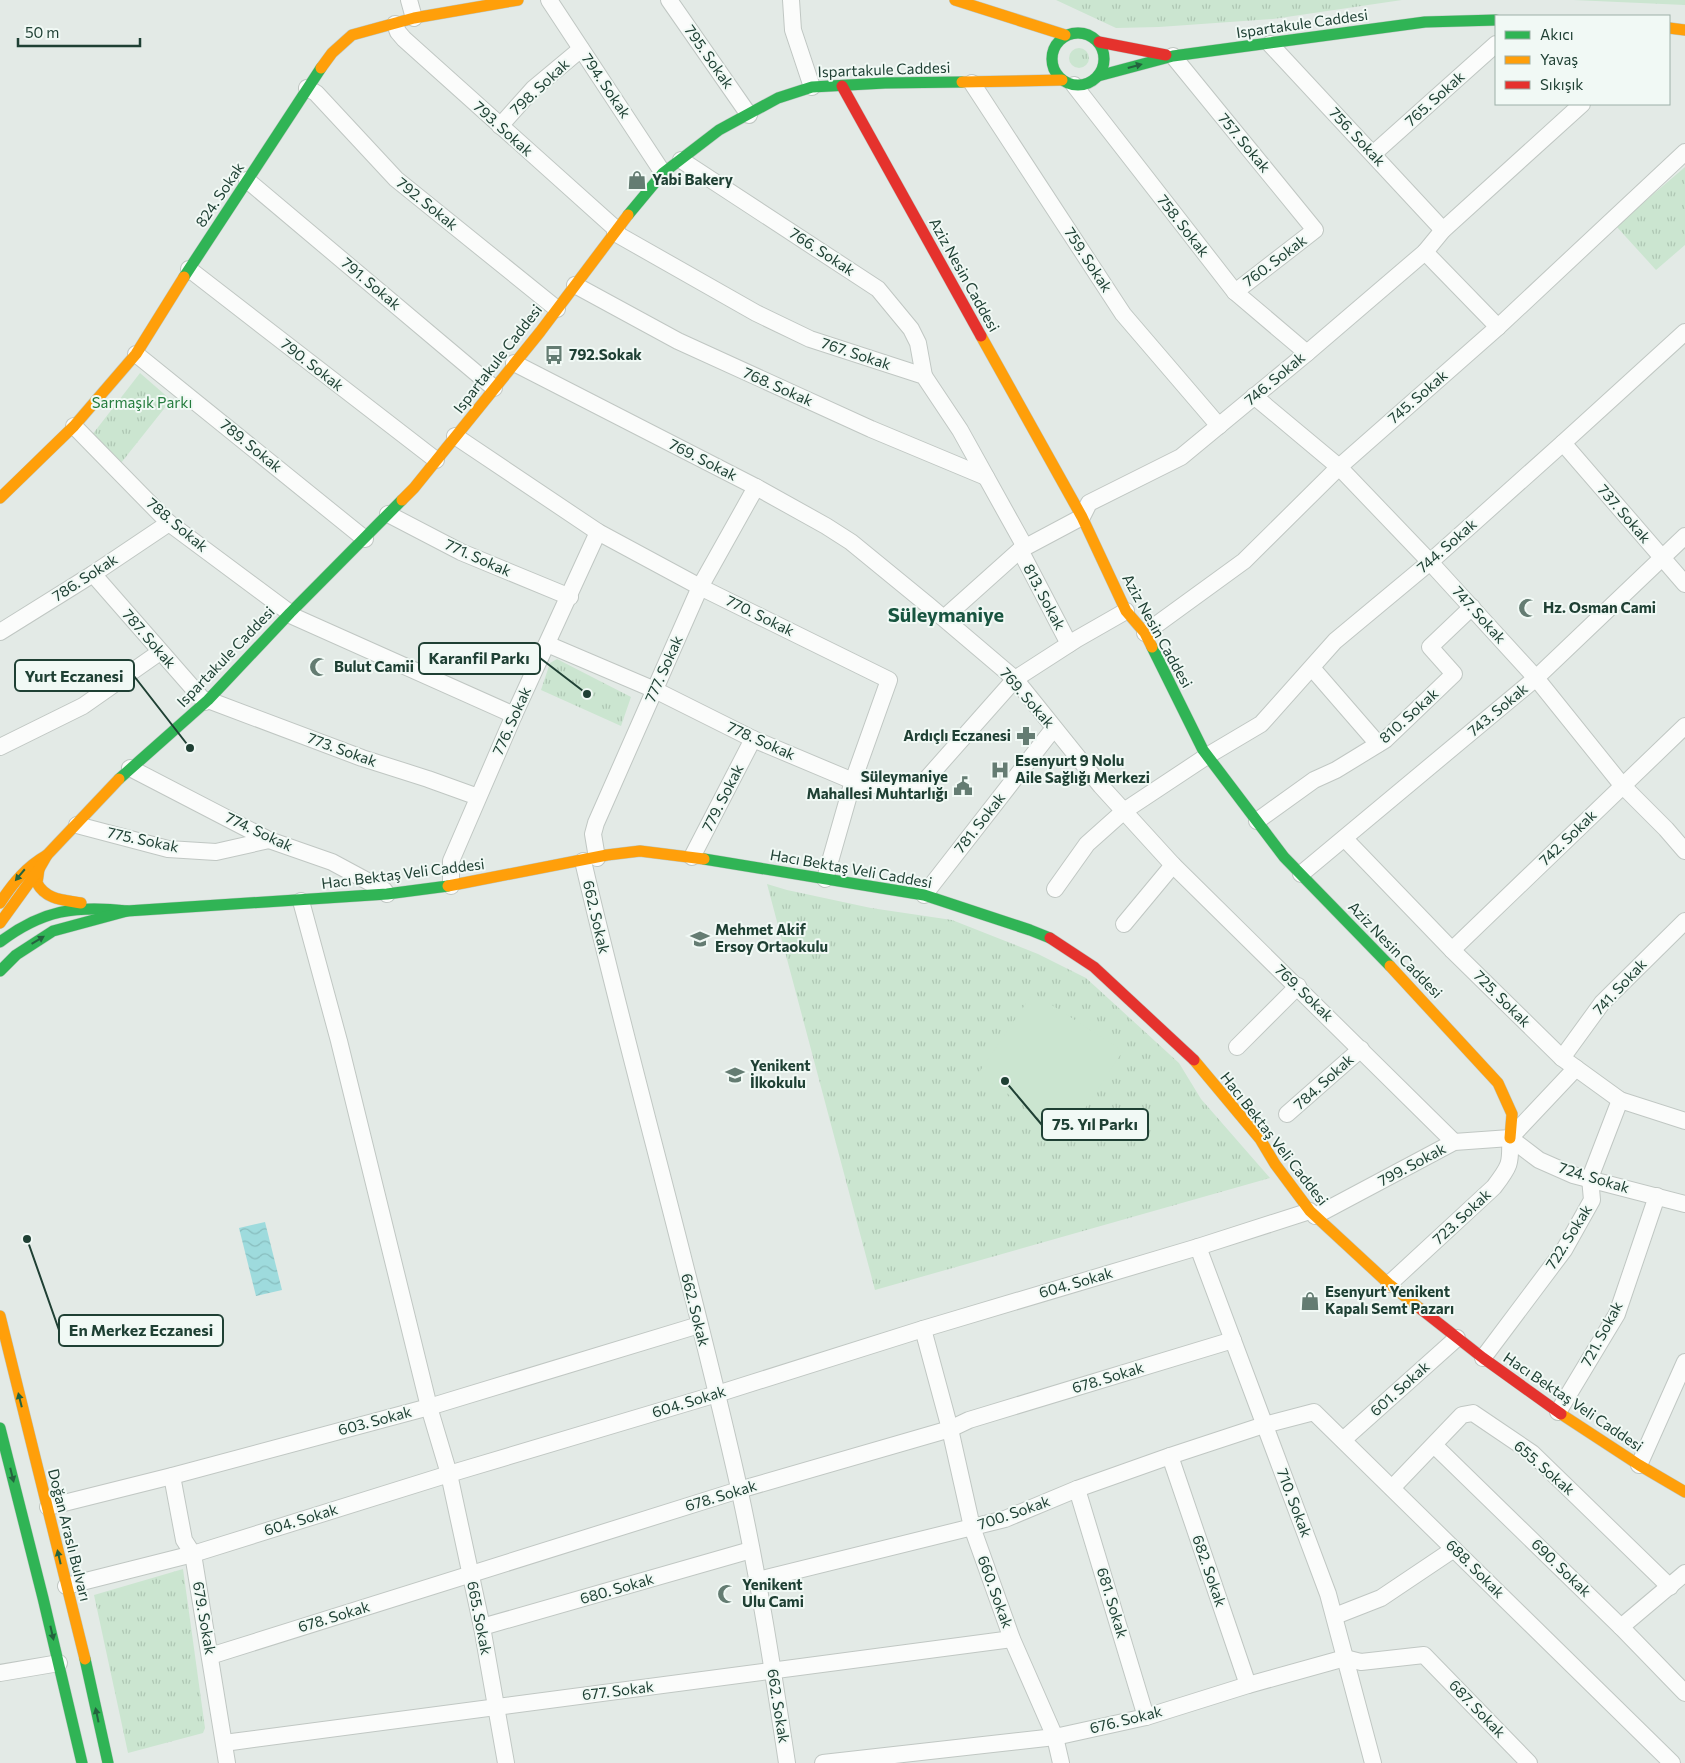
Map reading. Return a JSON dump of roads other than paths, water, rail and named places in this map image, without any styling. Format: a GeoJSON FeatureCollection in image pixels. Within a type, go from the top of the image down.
{"type":"FeatureCollection","features":[{"type":"Feature","properties":{"kind":"street"},"geometry":{"type":"LineString","coordinates":[[409,0],[414,18]]}},
{"type":"Feature","properties":{"kind":"street","name":"824. Sokak"},"geometry":{"type":"LineString","coordinates":[[0,498],[74,426],[136,354],[188,269],[332,53],[352,35],[414,18],[518,0]]}},
{"type":"Feature","properties":{"kind":"street","name":"794. Sokak"},"geometry":{"type":"LineString","coordinates":[[549,0],[663,173]]}},
{"type":"Feature","properties":{"kind":"street","name":"795. Sokak"},"geometry":{"type":"LineString","coordinates":[[669,0],[749,115]]}},
{"type":"Feature","properties":{"kind":"street"},"geometry":{"type":"LineString","coordinates":[[791,0],[793,30],[812,87]]}},
{"type":"Feature","properties":{"kind":"street"},"geometry":{"type":"LineString","coordinates":[[955,0],[1065,35]]}},
{"type":"Feature","properties":{"kind":"street","name":"Ispartakule Caddesi"},"geometry":{"type":"LineString","coordinates":[[1098,76],[1172,56],[1425,22],[1495,20]]}},
{"type":"Feature","properties":{"kind":"street","name":"793. Sokak"},"geometry":{"type":"LineString","coordinates":[[396,24],[398,32],[404,39],[616,232]]}},
{"type":"Feature","properties":{"kind":"street"},"geometry":{"type":"LineString","coordinates":[[1670,28],[1685,30]]}},
{"type":"Feature","properties":{"kind":"street"},"geometry":{"type":"LineString","coordinates":[[1074,32],[1083,33],[1092,36],[1099,42],[1103,50],[1104,60],[1098,76],[1090,82],[1082,85],[1068,82],[1054,71],[1051,64],[1051,55],[1058,40],[1065,35],[1074,32]]}},
{"type":"Feature","properties":{"kind":"street","name":"Ispartakule Caddesi"},"geometry":{"type":"LineString","coordinates":[[1099,42],[1172,56]]}},
{"type":"Feature","properties":{"kind":"street","name":"756. Sokak"},"geometry":{"type":"LineString","coordinates":[[1270,44],[1443,230]]}},
{"type":"Feature","properties":{"kind":"street","name":"765. Sokak"},"geometry":{"type":"LineString","coordinates":[[1373,154],[1495,45]]}},
{"type":"Feature","properties":{"kind":"street","name":"798. Sokak"},"geometry":{"type":"LineString","coordinates":[[500,126],[533,89],[581,49]]}},
{"type":"Feature","properties":{"kind":"street","name":"757. Sokak"},"geometry":{"type":"LineString","coordinates":[[1172,56],[1315,230]]}},
{"type":"Feature","properties":{"kind":"street","name":"Ispartakule Caddesi"},"geometry":{"type":"LineString","coordinates":[[46,855],[130,768],[206,701],[289,613],[414,488],[663,173],[719,130],[778,98],[812,87],[885,83],[1068,82]]}},
{"type":"Feature","properties":{"kind":"street","name":"758. Sokak"},"geometry":{"type":"LineString","coordinates":[[1068,82],[1235,292],[1307,353]]}},
{"type":"Feature","properties":{"kind":"street","name":"759. Sokak"},"geometry":{"type":"LineString","coordinates":[[972,83],[1123,314],[1219,426]]}},
{"type":"Feature","properties":{"kind":"street","name":"Aziz Nesin Caddesi"},"geometry":{"type":"LineString","coordinates":[[842,86],[1082,517],[1126,611],[1145,634],[1207,756],[1284,857],[1391,967],[1498,1082],[1512,1114],[1510,1138]]}},
{"type":"Feature","properties":{"kind":"street","name":"792. Sokak"},"geometry":{"type":"LineString","coordinates":[[307,88],[316,93],[396,178],[557,309]]}},
{"type":"Feature","properties":{"kind":"street","name":"746. Sokak"},"geometry":{"type":"LineString","coordinates":[[944,618],[1022,549],[1082,517],[1089,503],[1181,457],[1425,252],[1443,230],[1581,105]]}},
{"type":"Feature","properties":{"kind":"street","name":"745. Sokak"},"geometry":{"type":"LineString","coordinates":[[1145,634],[1244,561],[1338,467],[1498,327],[1685,152]]}},
{"type":"Feature","properties":{"kind":"street","name":"766. Sokak"},"geometry":{"type":"LineString","coordinates":[[681,160],[878,288],[912,329],[918,343],[924,376]]}},
{"type":"Feature","properties":{"kind":"street","name":"791. Sokak"},"geometry":{"type":"LineString","coordinates":[[247,180],[494,388]]}},
{"type":"Feature","properties":{"kind":"street","name":"760. Sokak"},"geometry":{"type":"LineString","coordinates":[[1235,292],[1315,230]]}},
{"type":"Feature","properties":{"kind":"street","name":"767. Sokak"},"geometry":{"type":"LineString","coordinates":[[616,232],[756,313],[810,339],[924,376]]}},
{"type":"Feature","properties":{"kind":"street"},"geometry":{"type":"LineString","coordinates":[[1425,252],[1498,327]]}},
{"type":"Feature","properties":{"kind":"street","name":"790. Sokak"},"geometry":{"type":"LineString","coordinates":[[188,269],[436,460]]}},
{"type":"Feature","properties":{"kind":"street","name":"768. Sokak"},"geometry":{"type":"LineString","coordinates":[[575,285],[678,341],[871,429],[986,477]]}},
{"type":"Feature","properties":{"kind":"street","name":"744. Sokak"},"geometry":{"type":"LineString","coordinates":[[1055,889],[1086,844],[1124,811],[1207,756],[1261,724],[1335,641],[1430,562],[1685,332]]}},
{"type":"Feature","properties":{"kind":"street","name":"789. Sokak"},"geometry":{"type":"LineString","coordinates":[[136,354],[364,539]]}},
{"type":"Feature","properties":{"kind":"street","name":"769. Sokak"},"geometry":{"type":"LineString","coordinates":[[514,363],[756,487],[851,542],[944,618],[1015,679],[1101,786],[1173,865],[1361,1048],[1454,1142]]}},
{"type":"Feature","properties":{"kind":"street"},"geometry":{"type":"LineString","coordinates":[[924,376],[960,430],[1022,549]]}},
{"type":"Feature","properties":{"kind":"street","name":"747. Sokak"},"geometry":{"type":"LineString","coordinates":[[1254,396],[1338,467],[1430,562],[1536,678],[1622,785],[1685,851]]}},
{"type":"Feature","properties":{"kind":"street","name":"788. Sokak"},"geometry":{"type":"LineString","coordinates":[[74,426],[169,523],[289,613],[514,715]]}},
{"type":"Feature","properties":{"kind":"street","name":"770. Sokak"},"geometry":{"type":"LineString","coordinates":[[455,436],[598,532],[700,587],[889,680],[853,781],[825,879]]}},
{"type":"Feature","properties":{"kind":"street","name":"737. Sokak"},"geometry":{"type":"LineString","coordinates":[[1564,443],[1685,584]]}},
{"type":"Feature","properties":{"kind":"street","name":"777. Sokak"},"geometry":{"type":"LineString","coordinates":[[590,859],[596,823],[700,587],[756,487]]}},
{"type":"Feature","properties":{"kind":"street","name":"771. Sokak"},"geometry":{"type":"LineString","coordinates":[[388,514],[461,552],[570,597]]}},
{"type":"Feature","properties":{"kind":"street","name":"786. Sokak"},"geometry":{"type":"LineString","coordinates":[[0,632],[94,574],[169,523]]}},
{"type":"Feature","properties":{"kind":"street","name":"776. Sokak"},"geometry":{"type":"LineString","coordinates":[[451,886],[451,861],[514,715],[570,597],[598,532]]}},
{"type":"Feature","properties":{"kind":"street","name":"743. Sokak"},"geometry":{"type":"LineString","coordinates":[[1301,874],[1536,678],[1685,536]]}},
{"type":"Feature","properties":{"kind":"street","name":"813. Sokak"},"geometry":{"type":"LineString","coordinates":[[1022,549],[1069,644]]}},
{"type":"Feature","properties":{"kind":"street","name":"787. Sokak"},"geometry":{"type":"LineString","coordinates":[[94,574],[160,652],[206,701]]}},
{"type":"Feature","properties":{"kind":"street","name":"810. Sokak"},"geometry":{"type":"LineString","coordinates":[[1257,821],[1314,780],[1336,770],[1378,744],[1403,725],[1454,674],[1430,647],[1472,607]]}},
{"type":"Feature","properties":{"kind":"street","name":"778. Sokak"},"geometry":{"type":"LineString","coordinates":[[547,644],[656,690],[753,739],[853,781],[915,792],[1015,679],[1069,644],[1126,611]]}},
{"type":"Feature","properties":{"kind":"street"},"geometry":{"type":"LineString","coordinates":[[0,746],[83,706],[160,652]]}},
{"type":"Feature","properties":{"kind":"street"},"geometry":{"type":"LineString","coordinates":[[1312,668],[1378,744]]}},
{"type":"Feature","properties":{"kind":"street","name":"773. Sokak"},"geometry":{"type":"LineString","coordinates":[[206,701],[362,758],[428,778],[478,797]]}},
{"type":"Feature","properties":{"kind":"street","name":"742. Sokak"},"geometry":{"type":"LineString","coordinates":[[1452,950],[1685,726]]}},
{"type":"Feature","properties":{"kind":"street","name":"781. Sokak"},"geometry":{"type":"LineString","coordinates":[[924,895],[1054,728]]}},
{"type":"Feature","properties":{"kind":"street","name":"779. Sokak"},"geometry":{"type":"LineString","coordinates":[[692,857],[753,739]]}},
{"type":"Feature","properties":{"kind":"street","name":"774. Sokak"},"geometry":{"type":"LineString","coordinates":[[130,768],[269,840],[332,862],[388,894]]}},
{"type":"Feature","properties":{"kind":"street","name":"775. Sokak"},"geometry":{"type":"LineString","coordinates":[[77,825],[168,849],[216,852],[269,840]]}},
{"type":"Feature","properties":{"kind":"street","name":"725. Sokak"},"geometry":{"type":"LineString","coordinates":[[1345,839],[1452,950],[1562,1058],[1620,1100],[1684,1118]]}},
{"type":"Feature","properties":{"kind":"street","name":"Hacı Bektaş Veli Caddesi"},"geometry":{"type":"LineString","coordinates":[[127,911],[388,894],[451,886],[640,851],[692,857],[924,895],[1030,930],[1051,939],[1094,967],[1189,1055],[1260,1139],[1275,1164],[1312,1214],[1389,1284],[1483,1358],[1558,1412],[1639,1465],[1685,1492]]}},
{"type":"Feature","properties":{"kind":"street"},"geometry":{"type":"LineString","coordinates":[[46,855],[37,883],[43,894],[99,908],[127,911]]}},
{"type":"Feature","properties":{"kind":"street"},"geometry":{"type":"LineString","coordinates":[[0,903],[22,872],[32,863],[46,855]]}},
{"type":"Feature","properties":{"kind":"street","name":"662. Sokak"},"geometry":{"type":"LineString","coordinates":[[590,859],[609,973],[717,1394],[739,1490],[758,1580],[787,1763]]}},
{"type":"Feature","properties":{"kind":"street"},"geometry":{"type":"LineString","coordinates":[[1124,924],[1173,865]]}},
{"type":"Feature","properties":{"kind":"street"},"geometry":{"type":"LineString","coordinates":[[0,923],[40,870]]}},
{"type":"Feature","properties":{"kind":"street","name":"665. Sokak"},"geometry":{"type":"LineString","coordinates":[[301,900],[341,1051],[429,1406],[449,1474],[482,1627],[506,1763]]}},
{"type":"Feature","properties":{"kind":"street"},"geometry":{"type":"LineString","coordinates":[[0,942],[28,923],[55,913],[73,909],[99,908]]}},
{"type":"Feature","properties":{"kind":"street"},"geometry":{"type":"LineString","coordinates":[[0,971],[16,955],[53,931],[127,911]]}},
{"type":"Feature","properties":{"kind":"street","name":"741. Sokak"},"geometry":{"type":"LineString","coordinates":[[1562,1058],[1602,1004],[1683,927]]}},
{"type":"Feature","properties":{"kind":"street"},"geometry":{"type":"LineString","coordinates":[[1237,1047],[1298,986]]}},
{"type":"Feature","properties":{"kind":"street","name":"784. Sokak"},"geometry":{"type":"LineString","coordinates":[[1287,1114],[1361,1048]]}},
{"type":"Feature","properties":{"kind":"street"},"geometry":{"type":"LineString","coordinates":[[1510,1138],[1576,1068]]}},
{"type":"Feature","properties":{"kind":"street","name":"722. Sokak"},"geometry":{"type":"LineString","coordinates":[[1483,1358],[1564,1250],[1592,1200],[1590,1178],[1620,1100]]}},
{"type":"Feature","properties":{"kind":"street","name":"799. Sokak"},"geometry":{"type":"LineString","coordinates":[[1312,1214],[1454,1142],[1510,1138]]}},
{"type":"Feature","properties":{"kind":"street","name":"724. Sokak"},"geometry":{"type":"LineString","coordinates":[[1510,1138],[1539,1160],[1573,1175],[1685,1204]]}},
{"type":"Feature","properties":{"kind":"street","name":"723. Sokak"},"geometry":{"type":"LineString","coordinates":[[1389,1284],[1494,1187],[1509,1168],[1511,1158],[1510,1138]]}},
{"type":"Feature","properties":{"kind":"street","name":"721. Sokak"},"geometry":{"type":"LineString","coordinates":[[1558,1412],[1617,1314],[1657,1196]]}},
{"type":"Feature","properties":{"kind":"street","name":"604. Sokak"},"geometry":{"type":"LineString","coordinates":[[66,1586],[193,1554],[449,1474],[717,1394],[923,1328],[1312,1214]]}},
{"type":"Feature","properties":{"kind":"street","name":"710. Sokak"},"geometry":{"type":"LineString","coordinates":[[1198,1248],[1335,1616],[1373,1763]]}},
{"type":"Feature","properties":{"kind":"street","name":"Doğan Araslı Bulvarı"},"geometry":{"type":"LineString","coordinates":[[0,1316],[86,1664],[108,1763]]}},
{"type":"Feature","properties":{"kind":"street","name":"603. Sokak"},"geometry":{"type":"LineString","coordinates":[[48,1507],[172,1476],[429,1406],[699,1325]]}},
{"type":"Feature","properties":{"kind":"street","name":"660. Sokak"},"geometry":{"type":"LineString","coordinates":[[923,1328],[950,1429],[972,1527],[1012,1639],[1055,1737],[1062,1763]]}},
{"type":"Feature","properties":{"kind":"street","name":"601. Sokak"},"geometry":{"type":"LineString","coordinates":[[1343,1440],[1457,1338]]}},
{"type":"Feature","properties":{"kind":"street","name":"678. Sokak"},"geometry":{"type":"LineString","coordinates":[[210,1656],[739,1490],[950,1429],[969,1420],[1233,1340]]}},
{"type":"Feature","properties":{"kind":"street"},"geometry":{"type":"LineString","coordinates":[[1639,1465],[1685,1362]]}},
{"type":"Feature","properties":{"kind":"street","name":"688. Sokak"},"geometry":{"type":"LineString","coordinates":[[1264,1425],[1314,1412],[1672,1763]]}},
{"type":"Feature","properties":{"kind":"street","name":"655. Sokak"},"geometry":{"type":"LineString","coordinates":[[1392,1488],[1462,1415],[1473,1413],[1532,1453],[1670,1587]]}},
{"type":"Feature","properties":{"kind":"street","name":"700. Sokak"},"geometry":{"type":"LineString","coordinates":[[758,1580],[1005,1519],[1077,1489],[1264,1425]]}},
{"type":"Feature","properties":{"kind":"street"},"geometry":{"type":"LineString","coordinates":[[0,1428],[82,1763]]}},
{"type":"Feature","properties":{"kind":"street","name":"690. Sokak"},"geometry":{"type":"LineString","coordinates":[[1434,1445],[1621,1627],[1685,1694]]}},
{"type":"Feature","properties":{"kind":"street","name":"682. Sokak"},"geometry":{"type":"LineString","coordinates":[[1170,1456],[1248,1685]]}},
{"type":"Feature","properties":{"kind":"street","name":"679. Sokak"},"geometry":{"type":"LineString","coordinates":[[172,1476],[184,1540],[193,1554],[227,1763]]}},
{"type":"Feature","properties":{"kind":"street","name":"681. Sokak"},"geometry":{"type":"LineString","coordinates":[[1077,1489],[1146,1717]]}},
{"type":"Feature","properties":{"kind":"street"},"geometry":{"type":"LineString","coordinates":[[1335,1616],[1381,1598],[1454,1549]]}},
{"type":"Feature","properties":{"kind":"street","name":"680. Sokak"},"geometry":{"type":"LineString","coordinates":[[482,1627],[751,1550]]}},
{"type":"Feature","properties":{"kind":"street"},"geometry":{"type":"LineString","coordinates":[[1621,1627],[1685,1573]]}},
{"type":"Feature","properties":{"kind":"street","name":"677. Sokak"},"geometry":{"type":"LineString","coordinates":[[224,1743],[1012,1639]]}},
{"type":"Feature","properties":{"kind":"street","name":"676. Sokak"},"geometry":{"type":"LineString","coordinates":[[823,1763],[885,1760],[1055,1737],[1146,1717],[1248,1685],[1345,1658],[1361,1662],[1424,1656]]}},
{"type":"Feature","properties":{"kind":"street","name":"687. Sokak"},"geometry":{"type":"LineString","coordinates":[[1424,1656],[1529,1763]]}},
{"type":"Feature","properties":{"kind":"street"},"geometry":{"type":"LineString","coordinates":[[0,1673],[59,1663]]}},
{"type":"Feature","properties":{"kind":"water"},"geometry":{"type":"Polygon","coordinates":[[[265,1222],[282,1290],[256,1296],[239,1228],[265,1222]]]}},
{"type":"Feature","properties":{"kind":"place","name":"Yabi Bakery"},"geometry":{"type":"Point","coordinates":[637,180]}},
{"type":"Feature","properties":{"kind":"place","name":"792.Sokak"},"geometry":{"type":"Point","coordinates":[554,355]}},
{"type":"Feature","properties":{"kind":"place","name":"Hz. Osman Cami"},"geometry":{"type":"Point","coordinates":[1528,608]}},
{"type":"Feature","properties":{"kind":"place","name":"Bulut Camii"},"geometry":{"type":"Point","coordinates":[319,667]}},
{"type":"Feature","properties":{"kind":"place","name":"Karanfil Parkı"},"geometry":{"type":"Point","coordinates":[587,694]}},
{"type":"Feature","properties":{"kind":"place","name":"Ardıçlı Eczanesi"},"geometry":{"type":"Point","coordinates":[1026,736]}},
{"type":"Feature","properties":{"kind":"place","name":"Yurt Eczanesi"},"geometry":{"type":"Point","coordinates":[190,748]}},
{"type":"Feature","properties":{"kind":"place","name":"Esenyurt 9 Nolu Aile Sağlığı Merkezi"},"geometry":{"type":"Point","coordinates":[1000,770]}},
{"type":"Feature","properties":{"kind":"place","name":"Süleymaniye Mahallesi Muhtarlığı"},"geometry":{"type":"Point","coordinates":[963,786]}},
{"type":"Feature","properties":{"kind":"place","name":"Mehmet Akif Ersoy Ortaokulu"},"geometry":{"type":"Point","coordinates":[700,939]}},
{"type":"Feature","properties":{"kind":"place","name":"Yenikent İlkokulu"},"geometry":{"type":"Point","coordinates":[735,1075]}},
{"type":"Feature","properties":{"kind":"place","name":"75. Yıl Parkı"},"geometry":{"type":"Point","coordinates":[1005,1081]}},
{"type":"Feature","properties":{"kind":"place","name":"En Merkez Eczanesi"},"geometry":{"type":"Point","coordinates":[27,1239]}},
{"type":"Feature","properties":{"kind":"place","name":"Esenyurt Yenikent Kapalı Semt Pazarı"},"geometry":{"type":"Point","coordinates":[1310,1301]}},
{"type":"Feature","properties":{"kind":"place","name":"Yenikent Ulu Cami"},"geometry":{"type":"Point","coordinates":[727,1594]}},
{"type":"Feature","properties":{"kind":"district","name":"Süleymaniye"},"geometry":{"type":"Point","coordinates":[946,615]}},
{"type":"Feature","properties":{"kind":"park label","name":"Sarmaşık Parkı"},"geometry":{"type":"Point","coordinates":[142,403]}}]}
